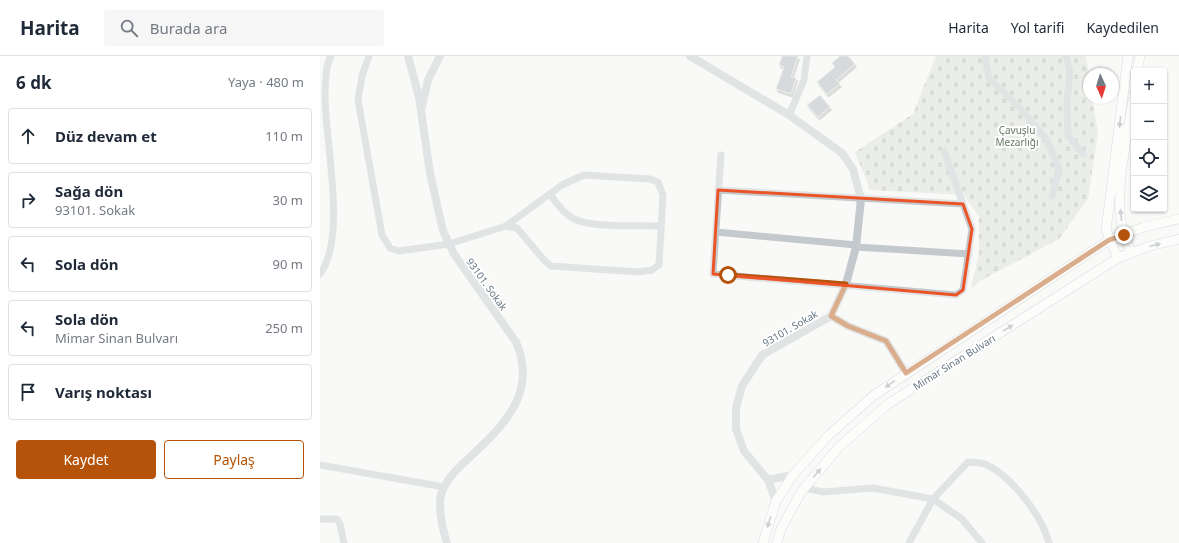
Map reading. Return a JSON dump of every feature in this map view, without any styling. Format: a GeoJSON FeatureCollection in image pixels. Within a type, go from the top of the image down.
{"type":"FeatureCollection","features":[{"type":"Feature","properties":{"kind":"main road"},"geometry":{"type":"LineString","coordinates":[[1118,258],[1106,230],[1128,56]]}},
{"type":"Feature","properties":{"kind":"main road"},"geometry":{"type":"LineString","coordinates":[[1138,68],[1140,56]]}},
{"type":"Feature","properties":{"kind":"main road"},"geometry":{"type":"LineString","coordinates":[[1131,252],[1124,235],[1120,215],[1120,189],[1133,104]]}},
{"type":"Feature","properties":{"kind":"main road","name":"Mimar Sinan Bulvarı"},"geometry":{"type":"LineString","coordinates":[[763,543],[776,501],[793,475],[834,431],[873,396],[1109,240],[1144,227],[1179,219]]}},
{"type":"Feature","properties":{"kind":"main road","name":"Mimar Sinan Bulvarı"},"geometry":{"type":"LineString","coordinates":[[777,543],[781,529],[805,488],[839,447],[888,404],[1118,258],[1131,252],[1179,239]]}},
{"type":"Feature","properties":{"kind":"street"},"geometry":{"type":"LineString","coordinates":[[320,274],[333,239],[334,200],[325,111],[326,80],[331,56]]}},
{"type":"Feature","properties":{"kind":"street"},"geometry":{"type":"LineString","coordinates":[[369,56],[362,76],[358,100],[382,235],[390,248],[399,251],[449,244],[506,226],[562,185],[584,175],[650,179],[658,182],[663,195],[659,265],[652,270],[638,272],[551,266],[544,260],[517,228],[506,226]]}},
{"type":"Feature","properties":{"kind":"street","name":"93101. Sokak"},"geometry":{"type":"LineString","coordinates":[[408,56],[421,113],[430,173],[443,231],[449,244],[471,279],[516,342],[520,352],[523,370],[518,403],[508,418],[493,435],[452,475],[441,493],[441,509],[444,534],[447,543]]}},
{"type":"Feature","properties":{"kind":"street"},"geometry":{"type":"LineString","coordinates":[[421,113],[428,80],[440,56]]}},
{"type":"Feature","properties":{"kind":"street","name":"93101. Sokak"},"geometry":{"type":"LineString","coordinates":[[690,56],[789,115],[842,154],[853,169],[861,199],[856,246],[846,284],[831,316],[762,355],[742,386],[736,408],[736,429],[744,451],[768,480],[776,501]]}},
{"type":"Feature","properties":{"kind":"street"},"geometry":{"type":"LineString","coordinates":[[789,115],[804,80],[807,56]]}},
{"type":"Feature","properties":{"kind":"street"},"geometry":{"type":"LineString","coordinates":[[985,56],[989,78],[1020,108],[1047,140],[1059,169],[1052,196]]}},
{"type":"Feature","properties":{"kind":"street"},"geometry":{"type":"LineString","coordinates":[[1066,56],[1070,72],[1067,103],[1068,136],[1083,154]]}},
{"type":"Feature","properties":{"kind":"street"},"geometry":{"type":"LineString","coordinates":[[721,155],[713,274],[956,294],[963,290],[972,229],[967,211],[963,204],[944,151]]}},
{"type":"Feature","properties":{"kind":"street"},"geometry":{"type":"LineString","coordinates":[[718,190],[963,204]]}},
{"type":"Feature","properties":{"kind":"street"},"geometry":{"type":"LineString","coordinates":[[550,194],[558,206],[573,219],[594,223],[661,226]]}},
{"type":"Feature","properties":{"kind":"street"},"geometry":{"type":"LineString","coordinates":[[716,232],[856,246],[969,254]]}},
{"type":"Feature","properties":{"kind":"street"},"geometry":{"type":"LineString","coordinates":[[831,316],[848,326],[886,341],[906,373]]}},
{"type":"Feature","properties":{"kind":"street"},"geometry":{"type":"LineString","coordinates":[[909,543],[933,499],[968,462],[986,464],[1008,479],[1039,517],[1049,543]]}},
{"type":"Feature","properties":{"kind":"street"},"geometry":{"type":"LineString","coordinates":[[320,465],[444,487]]}},
{"type":"Feature","properties":{"kind":"street"},"geometry":{"type":"LineString","coordinates":[[768,480],[793,475]]}},
{"type":"Feature","properties":{"kind":"street"},"geometry":{"type":"LineString","coordinates":[[805,488],[822,492],[873,488],[933,499],[962,519],[982,543]]}},
{"type":"Feature","properties":{"kind":"street"},"geometry":{"type":"LineString","coordinates":[[320,519],[337,519],[340,524],[344,543]]}},
{"type":"Feature","properties":{"kind":"highlighted area"},"geometry":{"type":"Polygon","coordinates":[[[718,190],[963,204],[972,229],[963,290],[956,295],[713,274],[718,190]]]}},
{"type":"Feature","properties":{"kind":"green space","name":"Çavuşlu Mezarlığı"},"geometry":{"type":"Polygon","coordinates":[[[936,56],[1086,56],[1088,68],[1083,68],[1083,104],[1093,104],[1098,133],[1088,199],[1059,239],[980,281],[971,289],[979,253],[979,217],[964,195],[870,190],[855,152],[913,114],[936,56]]]}},
{"type":"Feature","properties":{"kind":"building"},"geometry":{"type":"Polygon","coordinates":[[[782,56],[798,56],[791,77],[796,78],[791,94],[776,89],[784,67],[779,65],[782,56]]]}},
{"type":"Feature","properties":{"kind":"building"},"geometry":{"type":"Polygon","coordinates":[[[840,56],[848,56],[855,64],[836,80],[840,84],[827,94],[817,82],[835,67],[832,63],[840,56]]]}},
{"type":"Feature","properties":{"kind":"building"},"geometry":{"type":"Polygon","coordinates":[[[820,95],[830,107],[818,117],[807,105],[820,95]]]}},
{"type":"Feature","properties":{"kind":"route"},"geometry":{"type":"LineString","coordinates":[[728,275],[846,284],[831,316],[848,326],[886,341],[906,373],[1109,240],[1124,235]]}}]}
